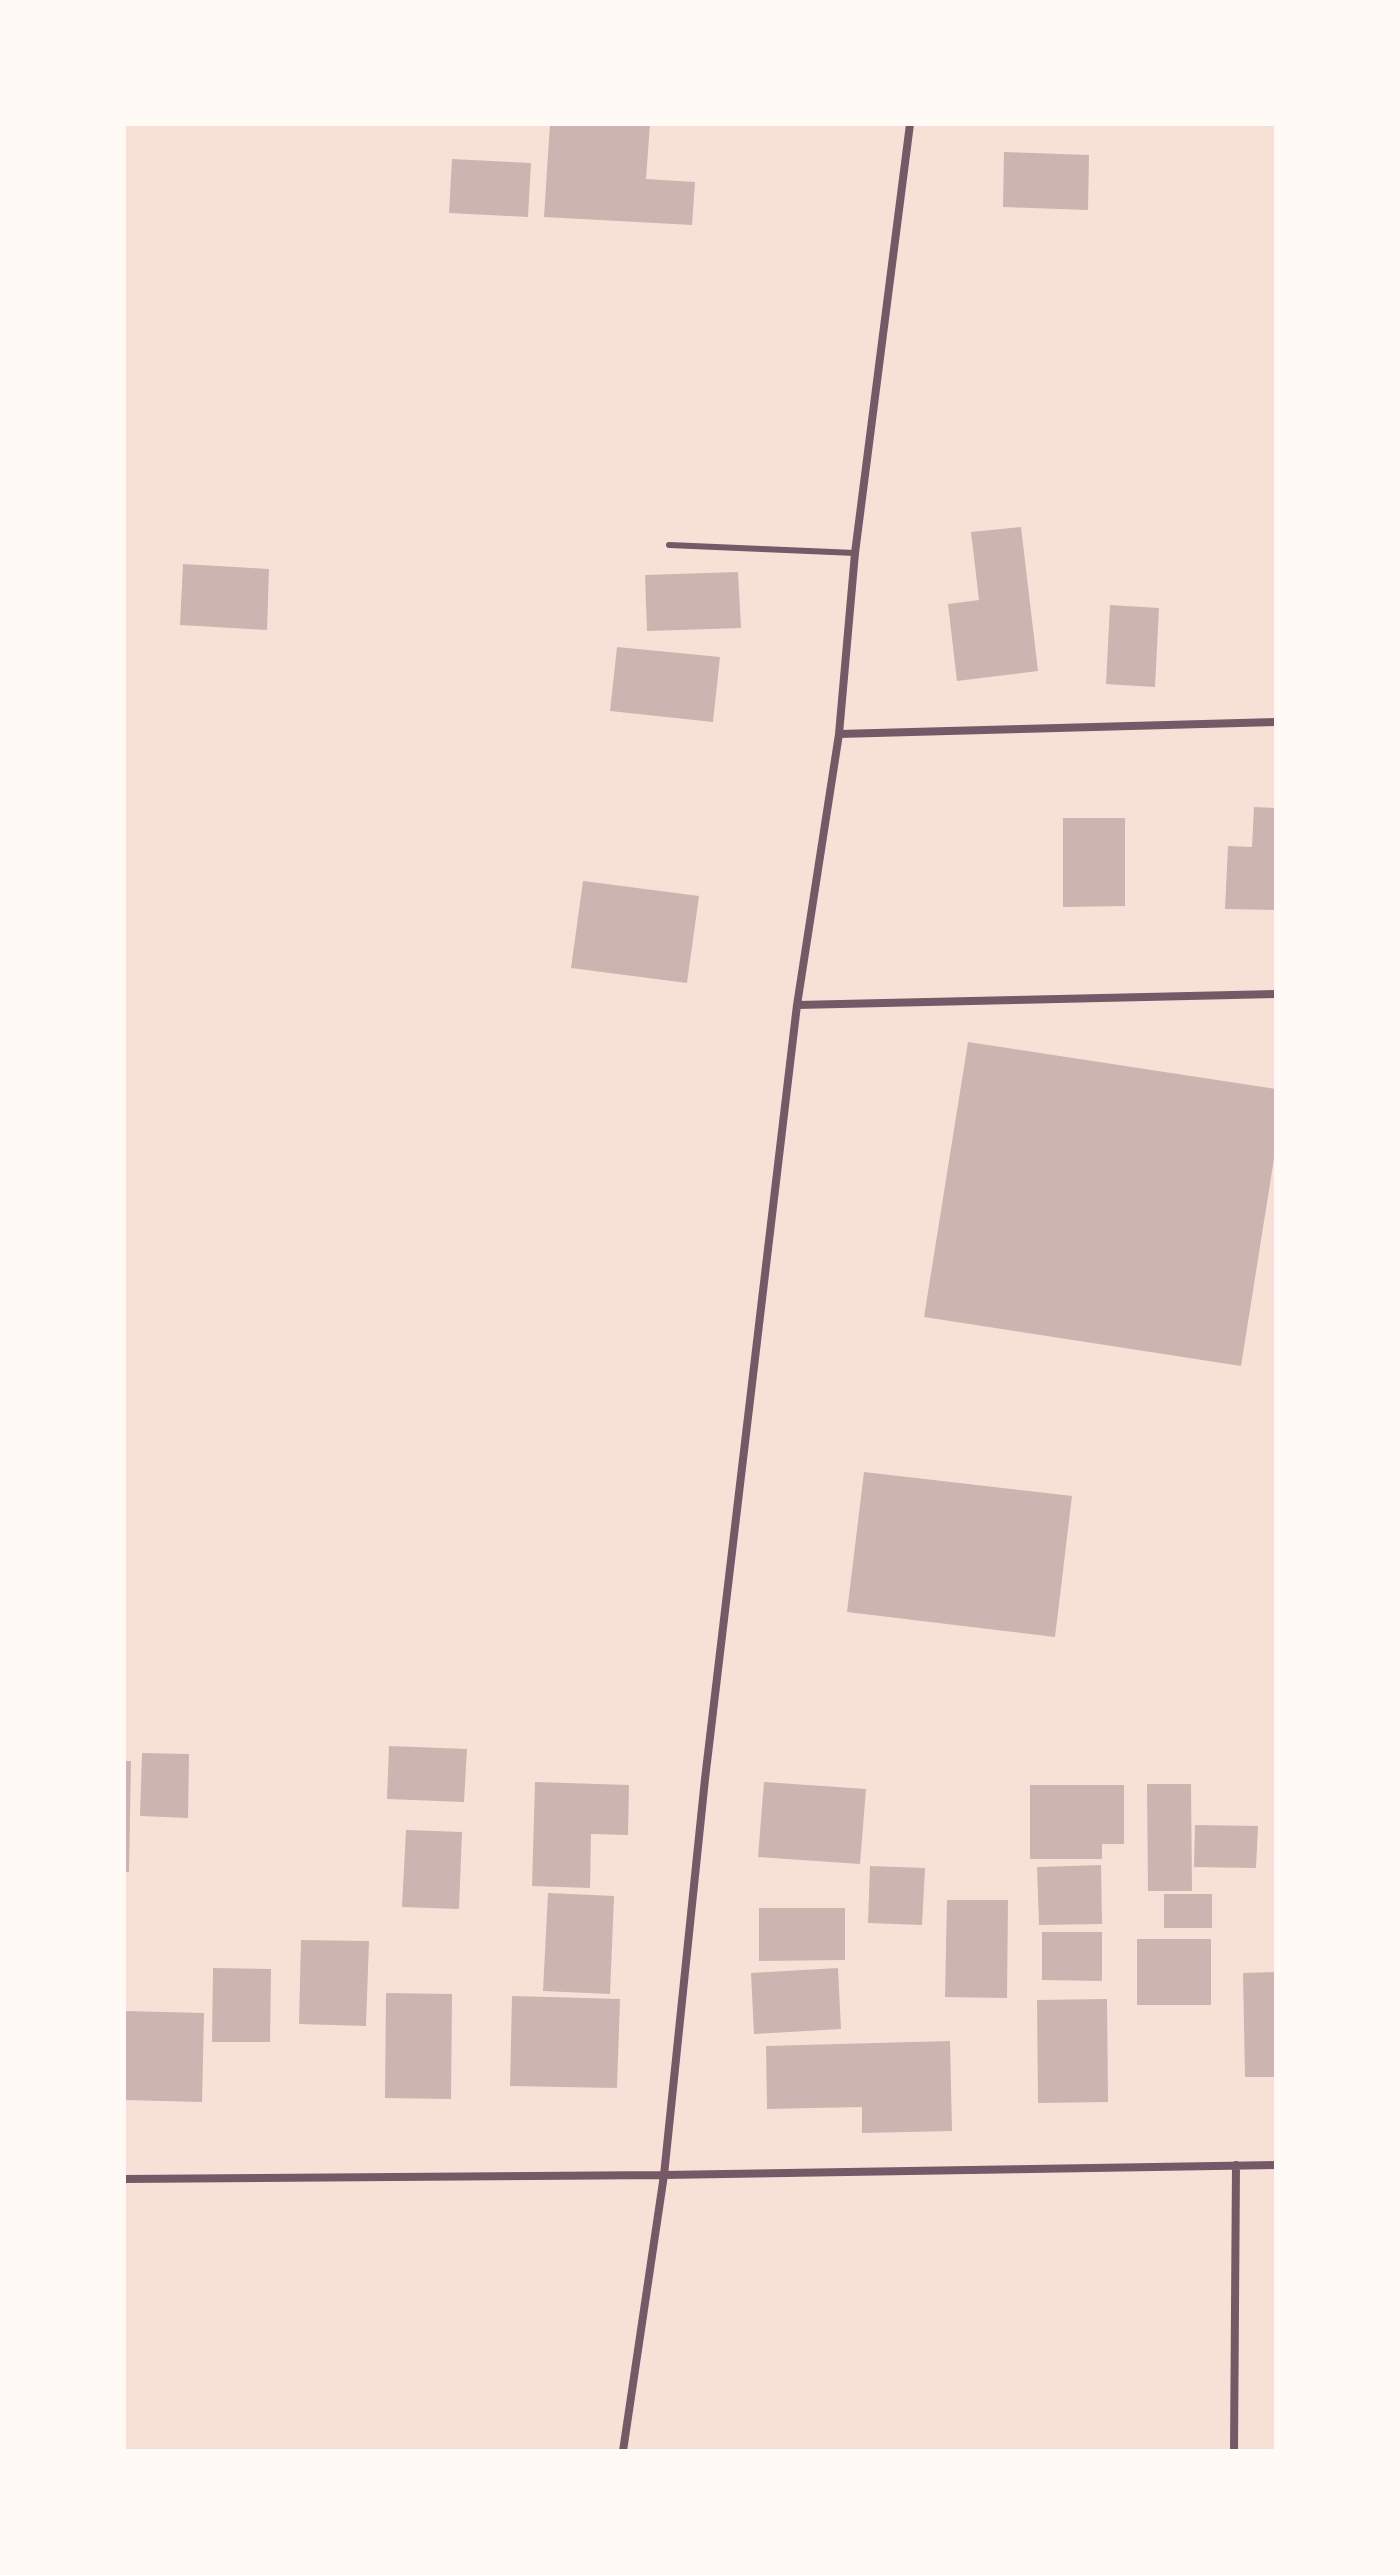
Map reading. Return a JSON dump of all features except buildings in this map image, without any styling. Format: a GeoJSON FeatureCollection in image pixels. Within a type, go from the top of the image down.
{"type":"FeatureCollection","features":[{"type":"Feature","properties":{"kind":"street"},"geometry":{"type":"LineString","coordinates":[[623,2451],[664,2175],[705,1779],[797,1005],[839,734],[855,553],[910,124]]}},
{"type":"Feature","properties":{"kind":"street"},"geometry":{"type":"LineString","coordinates":[[839,734],[1276,722]]}},
{"type":"Feature","properties":{"kind":"street"},"geometry":{"type":"LineString","coordinates":[[797,1005],[1276,994]]}},
{"type":"Feature","properties":{"kind":"street"},"geometry":{"type":"LineString","coordinates":[[1234,2451],[1236,2165]]}},
{"type":"Feature","properties":{"kind":"street"},"geometry":{"type":"LineString","coordinates":[[124,2179],[664,2175],[1276,2165]]}},
{"type":"Feature","properties":{"kind":"lane"},"geometry":{"type":"LineString","coordinates":[[669,545],[855,553]]}}]}
